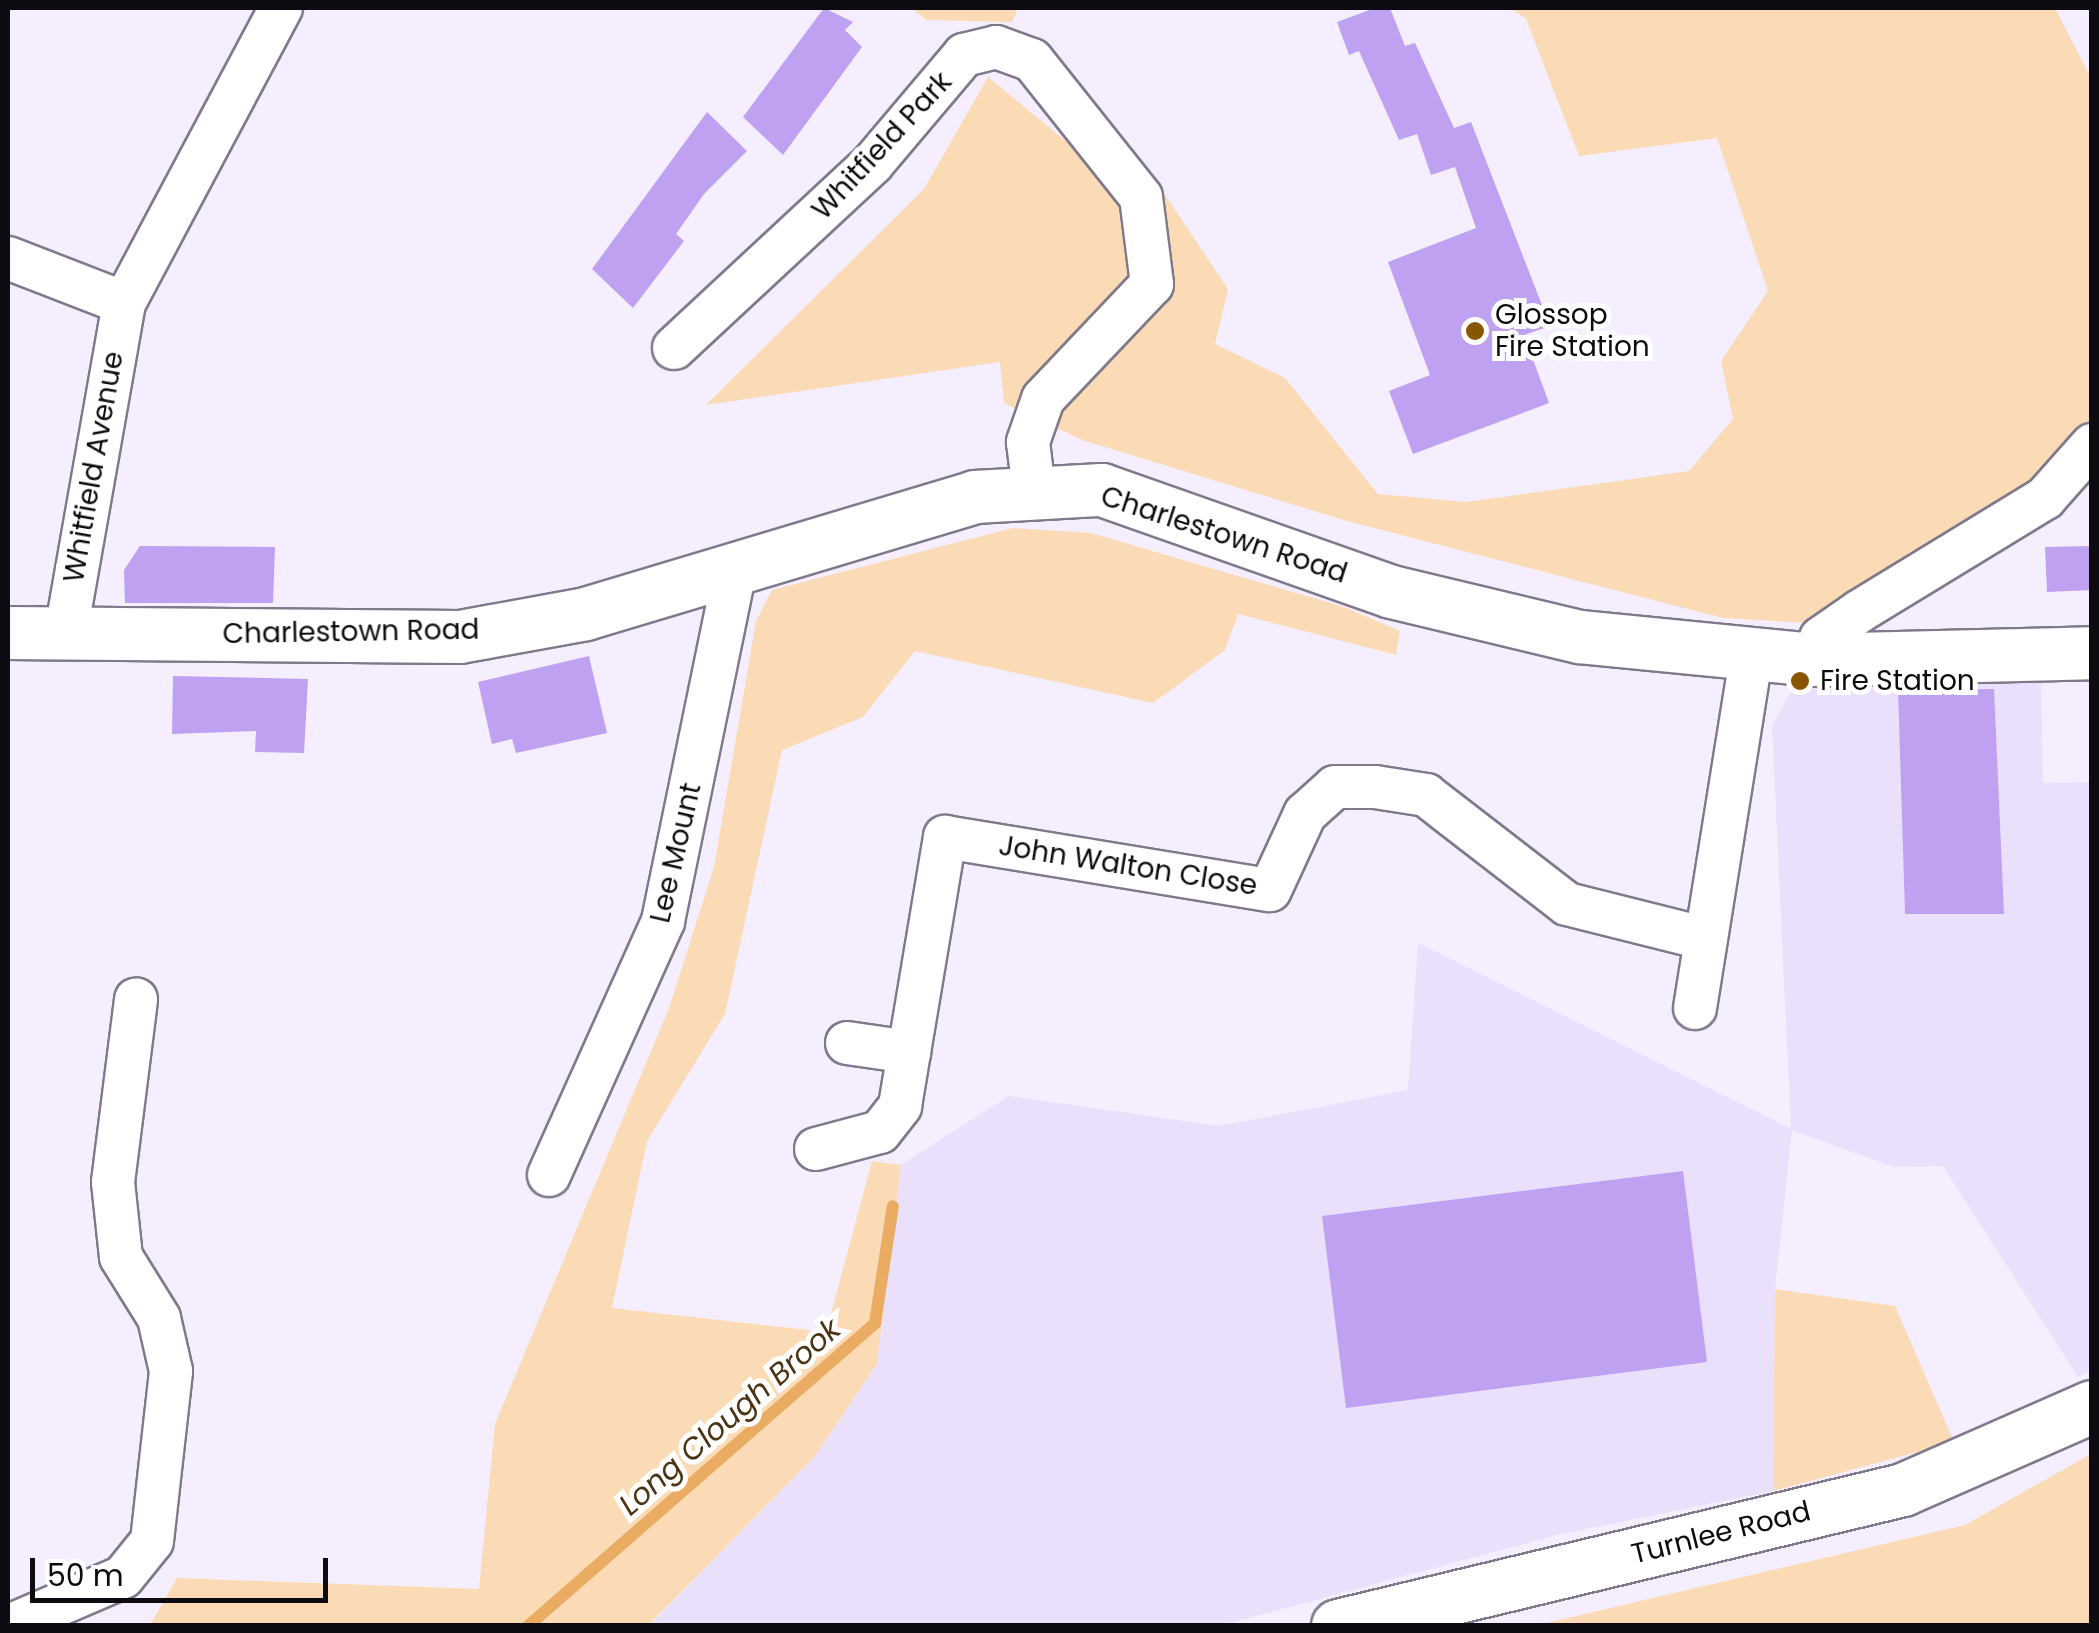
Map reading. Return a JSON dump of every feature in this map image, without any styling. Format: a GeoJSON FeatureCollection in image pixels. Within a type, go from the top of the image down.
{"type":"FeatureCollection","features":[{"type":"Feature","properties":{"kind":"main road","name":"Charlestown Road"},"geometry":{"type":"LineString","coordinates":[[8,633],[460,636],[586,614],[976,497],[1034,490],[1102,490],[1392,592],[1580,637],[1751,657],[1813,660],[2092,653]]}},
{"type":"Feature","properties":{"kind":"main road","name":"Turnlee Road"},"geometry":{"type":"LineString","coordinates":[[1338,1626],[1903,1490],[2092,1407]]}},
{"type":"Feature","properties":{"kind":"street","name":"Whitfield Avenue"},"geometry":{"type":"LineString","coordinates":[[66,632],[124,303],[267,12]]}},
{"type":"Feature","properties":{"kind":"street","name":"Whitfield Park"},"geometry":{"type":"LineString","coordinates":[[674,348],[872,164],[964,55],[996,47],[1032,60],[1141,197],[1152,284],[1043,399],[1028,442],[1034,490]]}},
{"type":"Feature","properties":{"kind":"street"},"geometry":{"type":"LineString","coordinates":[[8,258],[124,303]]}},
{"type":"Feature","properties":{"kind":"street"},"geometry":{"type":"LineString","coordinates":[[1813,660],[1822,638],[1860,611],[2045,498],[2092,444]]}},
{"type":"Feature","properties":{"kind":"street","name":"Lee Mount"},"geometry":{"type":"LineString","coordinates":[[549,1175],[663,921],[735,571]]}},
{"type":"Feature","properties":{"kind":"street"},"geometry":{"type":"LineString","coordinates":[[1695,1008],[1702,938],[1751,657]]}},
{"type":"Feature","properties":{"kind":"street","name":"John Walton Close"},"geometry":{"type":"LineString","coordinates":[[816,1149],[880,1132],[900,1106],[945,837],[1270,890],[1305,814],[1334,787],[1376,787],[1426,795],[1567,904],[1702,938]]}},
{"type":"Feature","properties":{"kind":"street"},"geometry":{"type":"LineString","coordinates":[[9,1626],[123,1577],[152,1541],[171,1371],[160,1318],[121,1257],[113,1182],[136,998]]}},
{"type":"Feature","properties":{"kind":"street"},"geometry":{"type":"LineString","coordinates":[[848,1043],[909,1052]]}},
{"type":"Feature","properties":{"kind":"shaded area"},"geometry":{"type":"Polygon","coordinates":[[[912,8],[1018,8],[1012,22],[926,20],[912,8]]]}},
{"type":"Feature","properties":{"kind":"shaded area"},"geometry":{"type":"Polygon","coordinates":[[[1510,8],[2055,8],[2091,78],[2091,428],[2022,500],[1825,624],[1723,618],[1347,521],[1082,440],[1004,403],[1000,362],[706,405],[924,189],[988,77],[1090,161],[1164,193],[1228,289],[1215,344],[1285,378],[1378,494],[1466,502],[1689,471],[1733,419],[1721,361],[1768,291],[1717,138],[1579,156],[1526,19],[1510,8]]]}},
{"type":"Feature","properties":{"kind":"shaded area"},"geometry":{"type":"Polygon","coordinates":[[[1013,528],[1091,533],[1344,607],[1400,631],[1396,655],[1238,614],[1225,650],[1153,703],[915,651],[863,717],[782,750],[725,1014],[647,1141],[612,1308],[826,1332],[872,1161],[901,1165],[877,1364],[815,1456],[649,1625],[150,1625],[177,1578],[479,1589],[495,1424],[669,1008],[714,867],[756,621],[772,590],[1013,528]]]}},
{"type":"Feature","properties":{"kind":"shaded area"},"geometry":{"type":"Polygon","coordinates":[[[2041,682],[2043,783],[2091,782],[2091,1369],[2078,1377],[1943,1166],[1894,1167],[1792,1130],[1775,1289],[1773,1491],[1560,1534],[1223,1625],[649,1626],[815,1456],[877,1364],[901,1165],[1009,1096],[1220,1126],[1408,1090],[1418,943],[1791,1129],[1772,726],[1793,688],[2041,682]]]}},
{"type":"Feature","properties":{"kind":"shaded area"},"geometry":{"type":"Polygon","coordinates":[[[1775,1289],[1895,1306],[1954,1442],[1773,1491],[1775,1289]]]}},
{"type":"Feature","properties":{"kind":"shaded area"},"geometry":{"type":"Polygon","coordinates":[[[2091,1454],[2091,1625],[1538,1625],[1965,1525],[2091,1454]]]}},
{"type":"Feature","properties":{"kind":"building"},"geometry":{"type":"Polygon","coordinates":[[[824,8],[853,22],[845,30],[862,47],[783,155],[743,117],[824,8]]]}},
{"type":"Feature","properties":{"kind":"building","name":"Glossop Fire Station"},"geometry":{"type":"Polygon","coordinates":[[[1375,8],[1390,8],[1405,46],[1415,43],[1454,128],[1471,122],[1550,326],[1524,335],[1549,403],[1413,454],[1389,391],[1430,375],[1388,262],[1476,228],[1455,167],[1431,175],[1417,134],[1399,140],[1359,51],[1349,55],[1337,22],[1375,8]]]}},
{"type":"Feature","properties":{"kind":"building"},"geometry":{"type":"Polygon","coordinates":[[[707,112],[747,151],[704,194],[676,234],[684,241],[633,308],[592,269],[707,112]]]}},
{"type":"Feature","properties":{"kind":"building"},"geometry":{"type":"Polygon","coordinates":[[[140,546],[275,547],[273,603],[125,603],[124,570],[140,546]]]}},
{"type":"Feature","properties":{"kind":"building"},"geometry":{"type":"Polygon","coordinates":[[[2092,546],[2092,590],[2047,592],[2045,547],[2092,546]]]}},
{"type":"Feature","properties":{"kind":"building"},"geometry":{"type":"Polygon","coordinates":[[[589,656],[607,733],[516,753],[512,739],[492,744],[478,682],[589,656]]]}},
{"type":"Feature","properties":{"kind":"building"},"geometry":{"type":"Polygon","coordinates":[[[173,676],[308,679],[304,753],[255,752],[256,731],[172,734],[173,676]]]}},
{"type":"Feature","properties":{"kind":"building"},"geometry":{"type":"Polygon","coordinates":[[[1994,689],[2004,914],[1905,914],[1898,690],[1994,689]]]}},
{"type":"Feature","properties":{"kind":"building"},"geometry":{"type":"Polygon","coordinates":[[[1683,1171],[1707,1362],[1346,1408],[1322,1216],[1683,1171]]]}},
{"type":"Feature","properties":{"kind":"waterway","name":"Long Clough Brook"},"geometry":{"type":"LineString","coordinates":[[528,1626],[875,1323],[893,1206]]}},
{"type":"Feature","properties":{"kind":"place","name":"Glossop Fire Station"},"geometry":{"type":"Point","coordinates":[1475,331]}},
{"type":"Feature","properties":{"kind":"place","name":"Fire Station"},"geometry":{"type":"Point","coordinates":[1800,681]}}]}
